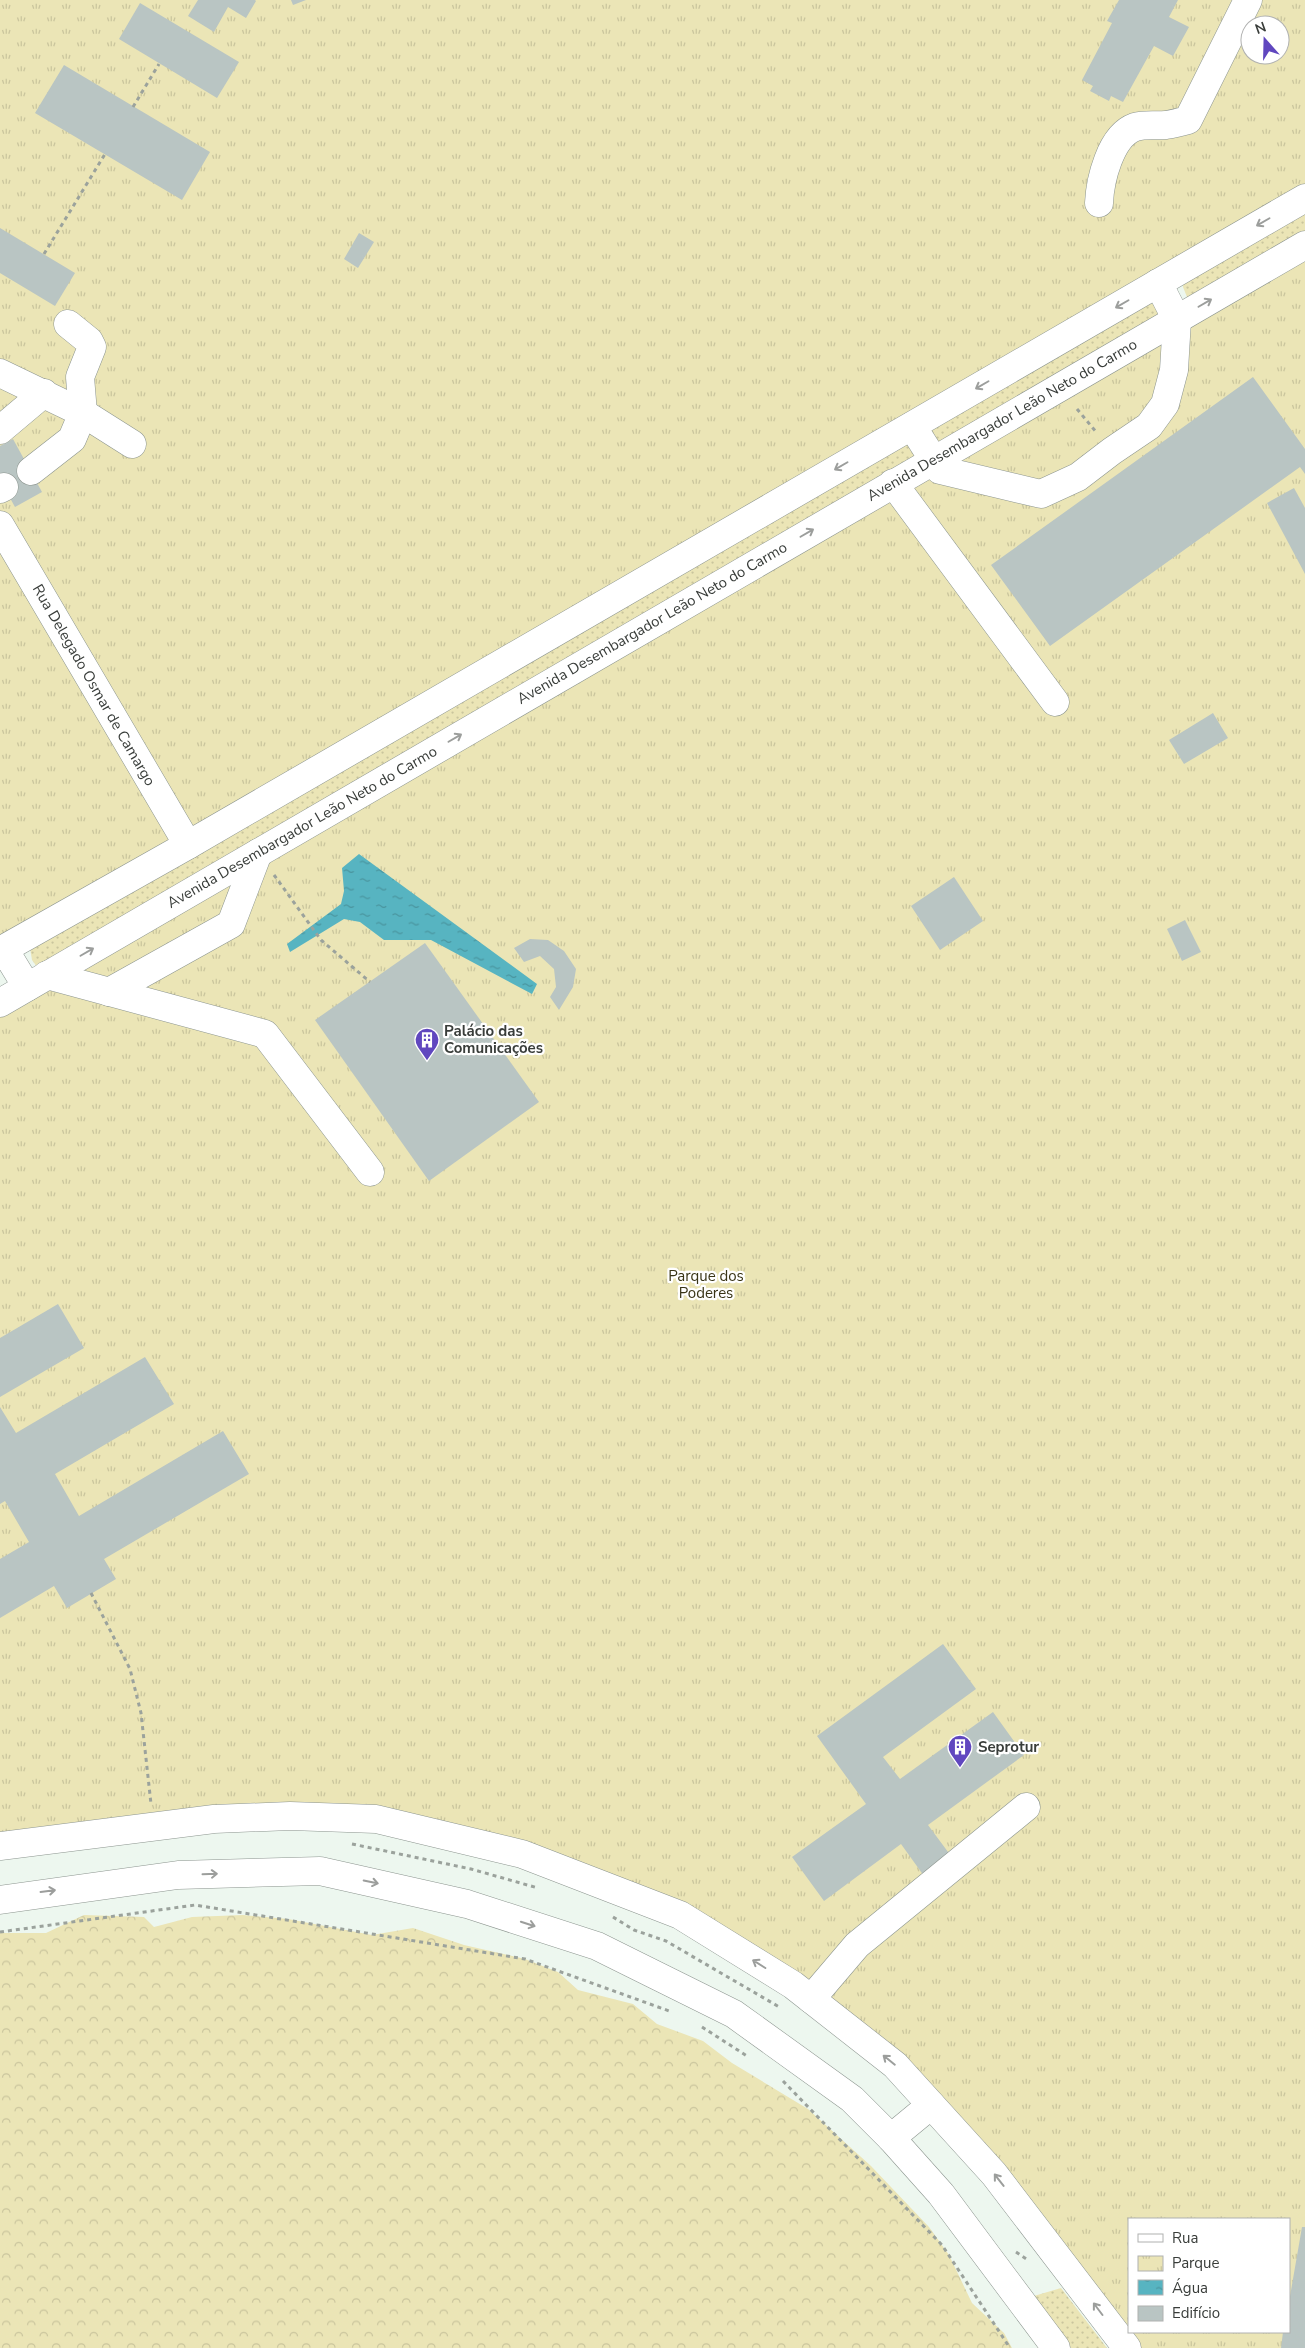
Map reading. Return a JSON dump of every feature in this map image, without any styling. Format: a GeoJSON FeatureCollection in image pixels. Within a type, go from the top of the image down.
{"type":"FeatureCollection","features":[{"type":"Feature","properties":{"kind":"main road"},"geometry":{"type":"LineString","coordinates":[[1100,204],[1100,184],[1110,154],[1123,136],[1134,128],[1166,125],[1188,120],[1248,0]]}},
{"type":"Feature","properties":{"kind":"main road"},"geometry":{"type":"LineString","coordinates":[[370,1172],[265,1034],[109,992],[37,981],[2,950],[188,845],[1305,198]]}},
{"type":"Feature","properties":{"kind":"main road","name":"Avenida Desembargador Leão Neto do Carmo"},"geometry":{"type":"LineString","coordinates":[[0,1003],[1305,245]]}},
{"type":"Feature","properties":{"kind":"main road"},"geometry":{"type":"LineString","coordinates":[[912,426],[940,470],[1041,494],[1078,477],[1112,451],[1150,426],[1165,404],[1174,370],[1177,320],[1158,283]]}},
{"type":"Feature","properties":{"kind":"main road"},"geometry":{"type":"LineString","coordinates":[[31,471],[72,439],[83,413],[80,377],[92,347],[89,341],[68,324]]}},
{"type":"Feature","properties":{"kind":"main road"},"geometry":{"type":"LineString","coordinates":[[0,373],[83,413],[132,444]]}},
{"type":"Feature","properties":{"kind":"main road"},"geometry":{"type":"LineString","coordinates":[[0,430],[44,393]]}},
{"type":"Feature","properties":{"kind":"main road"},"geometry":{"type":"LineString","coordinates":[[893,484],[1055,702]]}},
{"type":"Feature","properties":{"kind":"main road","name":"Rua Delegado Osmar de Camargo"},"geometry":{"type":"LineString","coordinates":[[0,525],[188,845]]}},
{"type":"Feature","properties":{"kind":"main road"},"geometry":{"type":"LineString","coordinates":[[109,992],[231,924],[258,853]]}},
{"type":"Feature","properties":{"kind":"main road"},"geometry":{"type":"LineString","coordinates":[[811,1999],[857,1945],[1026,1807]]}},
{"type":"Feature","properties":{"kind":"main road"},"geometry":{"type":"LineString","coordinates":[[0,1846],[214,1819],[290,1816],[376,1819],[522,1854],[680,1915],[793,1985],[894,2065],[994,2174],[1127,2348]]}},
{"type":"Feature","properties":{"kind":"main road"},"geometry":{"type":"LineString","coordinates":[[0,1900],[36,1893],[178,1875],[320,1871],[467,1904],[597,1946],[734,2014],[852,2099],[942,2194],[1056,2348]]}},
{"type":"Feature","properties":{"kind":"main road"},"geometry":{"type":"LineString","coordinates":[[891,2138],[931,2105]]}},
{"type":"Feature","properties":{"kind":"path"},"geometry":{"type":"LineString","coordinates":[[133,107],[160,64]]}},
{"type":"Feature","properties":{"kind":"path"},"geometry":{"type":"LineString","coordinates":[[44,254],[105,154]]}},
{"type":"Feature","properties":{"kind":"path"},"geometry":{"type":"LineString","coordinates":[[258,853],[321,940],[370,982]]}},
{"type":"Feature","properties":{"kind":"path"},"geometry":{"type":"LineString","coordinates":[[91,1593],[130,1670],[141,1713],[154,1828]]}},
{"type":"Feature","properties":{"kind":"path"},"geometry":{"type":"LineString","coordinates":[[0,1932],[195,1905],[525,1959],[678,2014]]}},
{"type":"Feature","properties":{"kind":"path"},"geometry":{"type":"LineString","coordinates":[[695,2023],[752,2059]]}},
{"type":"Feature","properties":{"kind":"path"},"geometry":{"type":"LineString","coordinates":[[776,2074],[942,2245],[1010,2348]]}},
{"type":"Feature","properties":{"kind":"green space"},"geometry":{"type":"Polygon","coordinates":[[[0,0],[1305,0],[1305,198],[0,951],[0,0]]]}},
{"type":"Feature","properties":{"kind":"green space"},"geometry":{"type":"Polygon","coordinates":[[[1305,208],[1305,235],[1196,299],[1187,297],[1183,287],[1184,278],[1305,208]]]}},
{"type":"Feature","properties":{"kind":"green space","name":"Parque dos Poderes"},"geometry":{"type":"Polygon","coordinates":[[[1305,245],[1305,2348],[1127,2348],[895,2065],[680,1915],[376,1819],[0,1846],[0,1003],[1305,245]]]}},
{"type":"Feature","properties":{"kind":"green space"},"geometry":{"type":"Polygon","coordinates":[[[1145,302],[1154,304],[1159,313],[1156,324],[941,451],[924,425],[1145,302]]]}},
{"type":"Feature","properties":{"kind":"green space"},"geometry":{"type":"Polygon","coordinates":[[[904,440],[913,448],[916,461],[40,971],[32,960],[30,948],[904,440]]]}},
{"type":"Feature","properties":{"kind":"green space"},"geometry":{"type":"Polygon","coordinates":[[[84,1915],[144,1917],[154,1927],[192,1917],[243,1915],[288,1919],[372,1935],[413,1928],[464,1945],[525,1959],[558,1972],[578,1990],[633,2004],[657,2024],[703,2041],[732,2063],[808,2109],[871,2166],[929,2227],[949,2255],[972,2303],[1004,2333],[1012,2348],[0,2348],[0,1933],[46,1933],[84,1915]]]}},
{"type":"Feature","properties":{"kind":"green space"},"geometry":{"type":"Polygon","coordinates":[[[1061,2288],[1107,2348],[1071,2348],[1034,2296],[1061,2288]]]}},
{"type":"Feature","properties":{"kind":"water"},"geometry":{"type":"Polygon","coordinates":[[[359,854],[537,984],[532,994],[431,940],[384,940],[360,922],[344,919],[290,952],[287,944],[341,904],[344,891],[342,868],[359,854]]]}},
{"type":"Feature","properties":{"kind":"building"},"geometry":{"type":"Polygon","coordinates":[[[198,0],[256,1],[246,18],[228,7],[214,32],[188,16],[198,0]]]}},
{"type":"Feature","properties":{"kind":"building"},"geometry":{"type":"Polygon","coordinates":[[[291,0],[306,0],[293,5],[291,0]]]}},
{"type":"Feature","properties":{"kind":"building"},"geometry":{"type":"Polygon","coordinates":[[[1119,0],[1178,0],[1169,17],[1189,27],[1173,56],[1154,46],[1123,102],[1111,96],[1109,101],[1090,91],[1093,86],[1082,80],[1112,23],[1107,21],[1119,0]]]}},
{"type":"Feature","properties":{"kind":"building"},"geometry":{"type":"Polygon","coordinates":[[[140,3],[239,62],[217,98],[119,39],[140,3]]]}},
{"type":"Feature","properties":{"kind":"building"},"geometry":{"type":"Polygon","coordinates":[[[64,65],[210,152],[182,200],[35,113],[64,65]]]}},
{"type":"Feature","properties":{"kind":"building"},"geometry":{"type":"Polygon","coordinates":[[[0,228],[75,273],[55,306],[0,273],[0,228]]]}},
{"type":"Feature","properties":{"kind":"building"},"geometry":{"type":"Polygon","coordinates":[[[359,233],[374,242],[358,268],[344,259],[359,233]]]}},
{"type":"Feature","properties":{"kind":"building"},"geometry":{"type":"Polygon","coordinates":[[[1253,377],[1305,449],[1305,474],[1300,467],[1050,646],[991,565],[1253,377]]]}},
{"type":"Feature","properties":{"kind":"building"},"geometry":{"type":"Polygon","coordinates":[[[13,439],[42,492],[15,507],[0,480],[0,446],[13,439]]]}},
{"type":"Feature","properties":{"kind":"building"},"geometry":{"type":"Polygon","coordinates":[[[1294,488],[1305,508],[1305,574],[1267,503],[1294,488]]]}},
{"type":"Feature","properties":{"kind":"building"},"geometry":{"type":"Polygon","coordinates":[[[1213,713],[1228,738],[1184,764],[1169,740],[1213,713]]]}},
{"type":"Feature","properties":{"kind":"building"},"geometry":{"type":"Polygon","coordinates":[[[954,877],[983,921],[940,950],[911,906],[954,877]]]}},
{"type":"Feature","properties":{"kind":"building"},"geometry":{"type":"Polygon","coordinates":[[[1185,920],[1201,952],[1182,961],[1167,929],[1185,920]]]}},
{"type":"Feature","properties":{"kind":"building"},"geometry":{"type":"Polygon","coordinates":[[[530,939],[548,940],[564,951],[576,969],[573,987],[559,1010],[550,997],[556,987],[554,969],[540,956],[524,962],[514,948],[530,939]]]}},
{"type":"Feature","properties":{"kind":"building","name":"Palácio das Comunicações"},"geometry":{"type":"Polygon","coordinates":[[[425,943],[539,1102],[429,1181],[315,1020],[425,943]]]}},
{"type":"Feature","properties":{"kind":"building"},"geometry":{"type":"Polygon","coordinates":[[[58,1304],[84,1348],[0,1397],[0,1338],[58,1304]]]}},
{"type":"Feature","properties":{"kind":"building"},"geometry":{"type":"Polygon","coordinates":[[[145,1357],[174,1404],[55,1474],[79,1516],[223,1431],[249,1474],[104,1559],[116,1579],[67,1608],[54,1586],[0,1618],[0,1559],[29,1542],[5,1501],[0,1504],[0,1407],[16,1433],[145,1357]]]}},
{"type":"Feature","properties":{"kind":"building","name":"Seprotur"},"geometry":{"type":"Polygon","coordinates":[[[943,1644],[976,1689],[883,1757],[900,1779],[993,1712],[1024,1755],[928,1825],[951,1856],[924,1876],[901,1844],[824,1901],[792,1857],[866,1804],[817,1736],[943,1644]]]}},
{"type":"Feature","properties":{"kind":"building"},"geometry":{"type":"Polygon","coordinates":[[[1302,2227],[1305,2227],[1305,2348],[1281,2348],[1283,2333],[1290,2333],[1290,2296],[1302,2227]]]}},
{"type":"Feature","properties":{"kind":"place","name":"Palácio das Comunicações"},"geometry":{"type":"Point","coordinates":[427,1061]}},
{"type":"Feature","properties":{"kind":"place","name":"Seprotur"},"geometry":{"type":"Point","coordinates":[960,1768]}}]}
